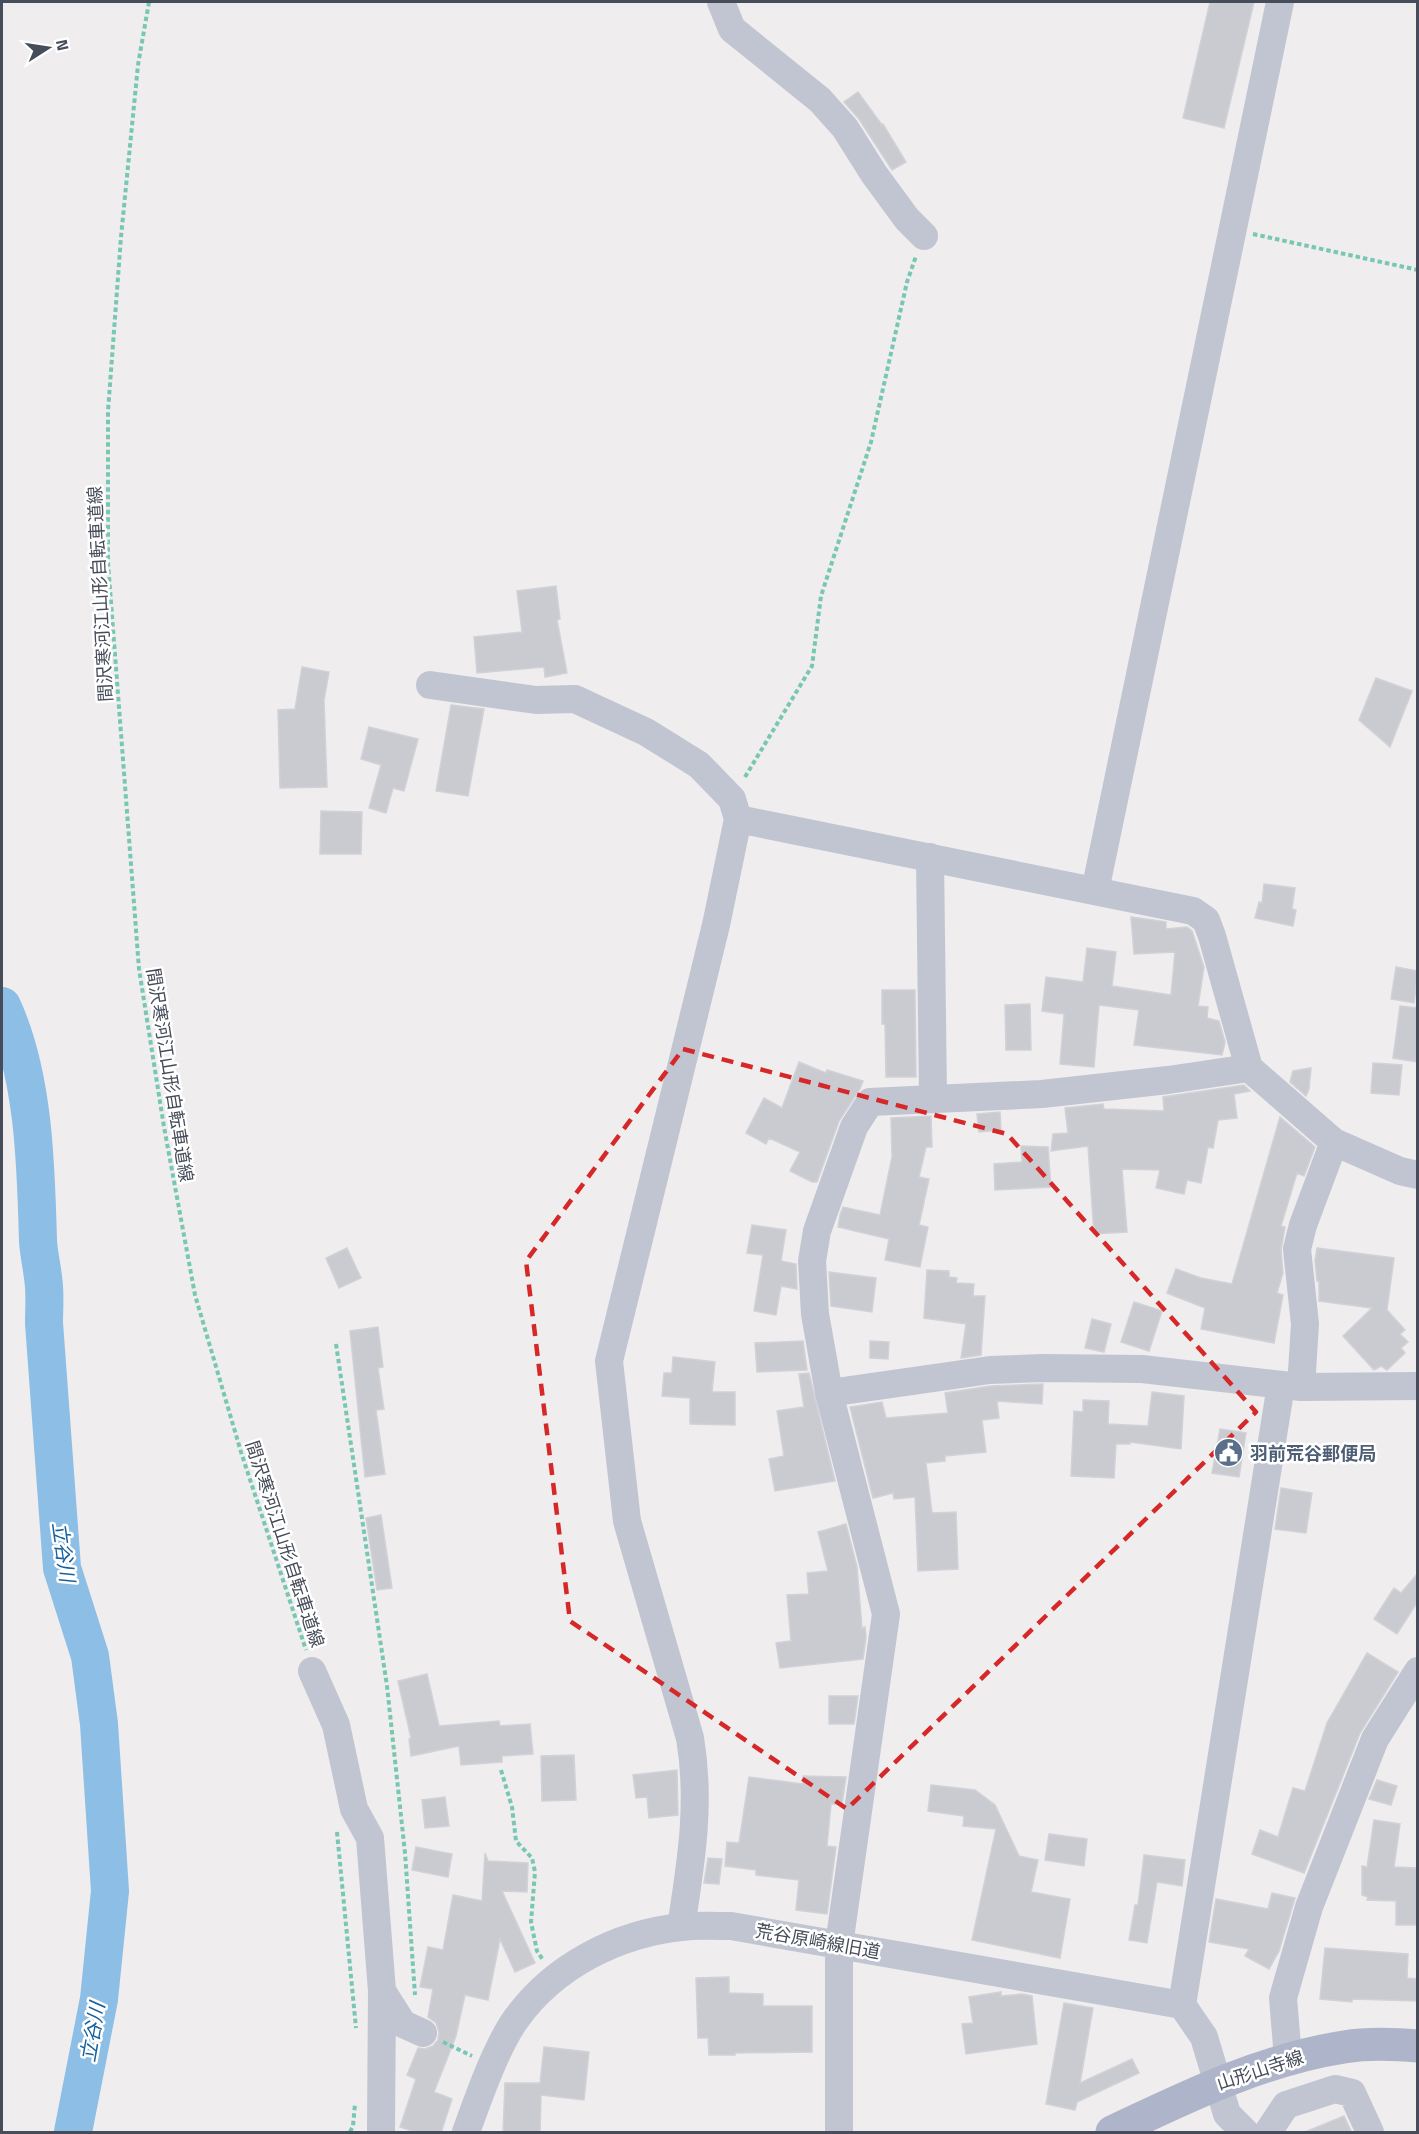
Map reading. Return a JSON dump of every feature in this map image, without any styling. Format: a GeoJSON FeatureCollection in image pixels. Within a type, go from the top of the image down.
{"type":"FeatureCollection","features":[{"type":"Feature","properties":{"kind":"main road","name":"山形山寺線"},"geometry":{"type":"LineString","coordinates":[[1112,2133],[1217,2083],[1288,2058],[1346,2047],[1418,2046]]}},
{"type":"Feature","properties":{"kind":"street"},"geometry":{"type":"LineString","coordinates":[[743,2],[720,2],[732,29],[820,100],[845,128],[874,174],[907,219],[924,236]]}},
{"type":"Feature","properties":{"kind":"street"},"geometry":{"type":"LineString","coordinates":[[1095,891],[1280,2]]}},
{"type":"Feature","properties":{"kind":"street"},"geometry":{"type":"LineString","coordinates":[[430,686],[536,700],[575,699],[646,732],[699,765],[735,809],[930,857],[1193,911],[1206,920],[1212,936],[1249,1068],[1334,1142],[1400,1171],[1418,1175]]}},
{"type":"Feature","properties":{"kind":"street"},"geometry":{"type":"LineString","coordinates":[[681,1927],[693,1850],[695,1769],[690,1738],[627,1521],[609,1361],[716,925],[735,809]]}},
{"type":"Feature","properties":{"kind":"street"},"geometry":{"type":"LineString","coordinates":[[930,857],[933,1099]]}},
{"type":"Feature","properties":{"kind":"street"},"geometry":{"type":"LineString","coordinates":[[839,2133],[839,1945],[886,1614],[830,1393],[815,1314],[812,1261],[818,1232],[854,1127],[870,1102],[1042,1095],[1249,1068]]}},
{"type":"Feature","properties":{"kind":"street"},"geometry":{"type":"LineString","coordinates":[[1245,2133],[1227,2114],[1204,2037],[1182,2005],[1291,1386],[1305,1324],[1297,1249],[1303,1226],[1334,1142]]}},
{"type":"Feature","properties":{"kind":"street"},"geometry":{"type":"LineString","coordinates":[[830,1393],[990,1370],[1043,1368],[1142,1369],[1291,1386],[1418,1386]]}},
{"type":"Feature","properties":{"kind":"street"},"geometry":{"type":"LineString","coordinates":[[312,1671],[336,1725],[354,1809],[370,1838],[382,1991],[381,2133]]}},
{"type":"Feature","properties":{"kind":"street"},"geometry":{"type":"LineString","coordinates":[[1288,2058],[1283,1998],[1309,1907],[1375,1739],[1418,1671]]}},
{"type":"Feature","properties":{"kind":"street","name":"荒谷原崎線旧道"},"geometry":{"type":"LineString","coordinates":[[466,2133],[493,2066],[516,2020],[533,1998],[555,1978],[595,1952],[649,1934],[681,1927],[731,1926],[1182,2005]]}},
{"type":"Feature","properties":{"kind":"street"},"geometry":{"type":"LineString","coordinates":[[382,1991],[403,2024],[423,2032]]}},
{"type":"Feature","properties":{"kind":"street"},"geometry":{"type":"LineString","coordinates":[[1268,2133],[1286,2105],[1335,2089],[1352,2093],[1370,2133]]}},
{"type":"Feature","properties":{"kind":"path","name":"間沢寒河江山形自転車道線"},"geometry":{"type":"LineString","coordinates":[[149,2],[138,65],[121,237],[108,432],[108,563],[139,969],[164,1127],[195,1295],[241,1452],[312,1671]]}},
{"type":"Feature","properties":{"kind":"path"},"geometry":{"type":"LineString","coordinates":[[1232,230],[1418,270]]}},
{"type":"Feature","properties":{"kind":"path"},"geometry":{"type":"LineString","coordinates":[[735,809],[812,666],[821,596],[871,442],[907,282],[924,236]]}},
{"type":"Feature","properties":{"kind":"path"},"geometry":{"type":"LineString","coordinates":[[336,1344],[387,1686],[405,1853],[416,2017],[423,2032],[493,2066]]}},
{"type":"Feature","properties":{"kind":"path"},"geometry":{"type":"LineString","coordinates":[[501,1770],[512,1807],[516,1840],[532,1858],[535,1872],[531,1922],[537,1951],[555,1978]]}},
{"type":"Feature","properties":{"kind":"path"},"geometry":{"type":"LineString","coordinates":[[337,1829],[357,2039]]}},
{"type":"Feature","properties":{"kind":"path"},"geometry":{"type":"LineString","coordinates":[[350,2133],[353,2126],[356,2094]]}},
{"type":"Feature","properties":{"kind":"highlighted area"},"geometry":{"type":"Polygon","coordinates":[[[683,1049],[1007,1134],[1256,1412],[847,1809],[570,1621],[526,1261],[683,1049]]]}},
{"type":"Feature","properties":{"kind":"building"},"geometry":{"type":"Polygon","coordinates":[[[1210,2],[1254,2],[1224,128],[1183,118],[1210,2]]]}},
{"type":"Feature","properties":{"kind":"building"},"geometry":{"type":"Polygon","coordinates":[[[858,92],[883,124],[906,162],[892,170],[859,119],[844,102],[858,92]]]}},
{"type":"Feature","properties":{"kind":"building"},"geometry":{"type":"Polygon","coordinates":[[[556,586],[560,619],[557,620],[567,673],[545,677],[544,667],[477,673],[474,637],[522,632],[517,591],[556,586]]]}},
{"type":"Feature","properties":{"kind":"building"},"geometry":{"type":"Polygon","coordinates":[[[302,667],[329,672],[324,700],[327,787],[280,788],[278,710],[295,709],[302,667]]]}},
{"type":"Feature","properties":{"kind":"building"},"geometry":{"type":"Polygon","coordinates":[[[1376,678],[1412,691],[1390,747],[1359,720],[1376,678]]]}},
{"type":"Feature","properties":{"kind":"building"},"geometry":{"type":"Polygon","coordinates":[[[451,705],[484,709],[468,796],[436,791],[451,705]]]}},
{"type":"Feature","properties":{"kind":"building"},"geometry":{"type":"Polygon","coordinates":[[[369,727],[418,739],[404,791],[393,788],[386,813],[369,808],[381,765],[361,759],[369,727]]]}},
{"type":"Feature","properties":{"kind":"building"},"geometry":{"type":"Polygon","coordinates":[[[321,811],[362,812],[361,854],[320,854],[321,811]]]}},
{"type":"Feature","properties":{"kind":"building"},"geometry":{"type":"Polygon","coordinates":[[[1264,884],[1295,888],[1292,909],[1296,910],[1293,926],[1255,918],[1259,902],[1262,903],[1264,884]]]}},
{"type":"Feature","properties":{"kind":"building"},"geometry":{"type":"Polygon","coordinates":[[[1131,917],[1166,922],[1166,929],[1187,927],[1192,931],[1204,967],[1198,1006],[1208,1007],[1207,1018],[1219,1021],[1225,1042],[1222,1055],[1134,1045],[1139,1010],[1099,1005],[1094,1067],[1060,1064],[1064,1014],[1042,1011],[1046,977],[1083,982],[1087,948],[1116,952],[1112,986],[1171,995],[1175,952],[1134,954],[1131,917]]]}},
{"type":"Feature","properties":{"kind":"building"},"geometry":{"type":"Polygon","coordinates":[[[1396,967],[1418,971],[1414,1003],[1391,999],[1396,967]]]}},
{"type":"Feature","properties":{"kind":"building"},"geometry":{"type":"Polygon","coordinates":[[[882,990],[915,990],[916,1077],[886,1077],[882,990]]]}},
{"type":"Feature","properties":{"kind":"building"},"geometry":{"type":"Polygon","coordinates":[[[1030,1004],[1031,1050],[1006,1050],[1005,1005],[1030,1004]]]}},
{"type":"Feature","properties":{"kind":"building"},"geometry":{"type":"Polygon","coordinates":[[[1400,1006],[1418,1008],[1418,1062],[1393,1058],[1400,1006]]]}},
{"type":"Feature","properties":{"kind":"building"},"geometry":{"type":"Polygon","coordinates":[[[799,1062],[826,1073],[827,1070],[863,1081],[839,1121],[817,1182],[812,1182],[790,1171],[800,1152],[769,1138],[766,1144],[746,1133],[764,1098],[782,1108],[799,1062]]]}},
{"type":"Feature","properties":{"kind":"building"},"geometry":{"type":"Polygon","coordinates":[[[1373,1063],[1402,1065],[1399,1095],[1371,1093],[1373,1063]]]}},
{"type":"Feature","properties":{"kind":"building"},"geometry":{"type":"Polygon","coordinates":[[[1311,1068],[1306,1096],[1290,1082],[1293,1071],[1311,1068]]]}},
{"type":"Feature","properties":{"kind":"building"},"geometry":{"type":"Polygon","coordinates":[[[1244,1085],[1250,1091],[1234,1094],[1237,1118],[1218,1120],[1213,1148],[1208,1147],[1201,1183],[1187,1180],[1184,1194],[1156,1188],[1160,1170],[1122,1169],[1127,1232],[1094,1234],[1088,1146],[1051,1151],[1053,1134],[1068,1133],[1065,1108],[1103,1104],[1104,1109],[1164,1111],[1163,1097],[1244,1085]]]}},
{"type":"Feature","properties":{"kind":"building"},"geometry":{"type":"Polygon","coordinates":[[[1000,1112],[1001,1130],[979,1132],[977,1114],[1000,1112]]]}},
{"type":"Feature","properties":{"kind":"building"},"geometry":{"type":"Polygon","coordinates":[[[931,1116],[932,1147],[926,1147],[919,1177],[929,1179],[919,1225],[928,1227],[920,1267],[885,1260],[889,1239],[838,1227],[843,1207],[880,1215],[892,1157],[891,1118],[931,1116]]]}},
{"type":"Feature","properties":{"kind":"building"},"geometry":{"type":"Polygon","coordinates":[[[1280,1117],[1315,1147],[1304,1176],[1297,1173],[1281,1226],[1285,1227],[1281,1250],[1283,1273],[1277,1293],[1283,1295],[1274,1343],[1201,1329],[1205,1308],[1167,1293],[1176,1269],[1201,1278],[1232,1284],[1280,1117]]]}},
{"type":"Feature","properties":{"kind":"building"},"geometry":{"type":"Polygon","coordinates":[[[1021,1146],[1048,1147],[1051,1187],[995,1190],[994,1164],[1022,1162],[1021,1146]]]}},
{"type":"Feature","properties":{"kind":"building"},"geometry":{"type":"Polygon","coordinates":[[[752,1225],[786,1230],[781,1261],[796,1264],[797,1289],[781,1286],[776,1315],[754,1311],[763,1255],[747,1253],[752,1225]]]}},
{"type":"Feature","properties":{"kind":"building"},"geometry":{"type":"Polygon","coordinates":[[[347,1248],[361,1278],[339,1288],[326,1258],[347,1248]]]}},
{"type":"Feature","properties":{"kind":"building"},"geometry":{"type":"Polygon","coordinates":[[[1317,1248],[1394,1258],[1387,1310],[1405,1330],[1400,1334],[1408,1342],[1401,1348],[1405,1353],[1387,1370],[1381,1366],[1374,1370],[1343,1336],[1372,1308],[1319,1301],[1319,1281],[1317,1281],[1315,1261],[1317,1248]]]}},
{"type":"Feature","properties":{"kind":"building"},"geometry":{"type":"Polygon","coordinates":[[[927,1270],[949,1271],[949,1277],[957,1278],[956,1283],[974,1284],[973,1296],[985,1296],[981,1355],[961,1358],[966,1324],[924,1318],[927,1270]]]}},
{"type":"Feature","properties":{"kind":"building"},"geometry":{"type":"Polygon","coordinates":[[[829,1272],[876,1278],[872,1312],[831,1306],[829,1272]]]}},
{"type":"Feature","properties":{"kind":"building"},"geometry":{"type":"Polygon","coordinates":[[[1134,1302],[1162,1311],[1149,1351],[1121,1342],[1134,1302]]]}},
{"type":"Feature","properties":{"kind":"building"},"geometry":{"type":"Polygon","coordinates":[[[1092,1319],[1111,1324],[1104,1352],[1085,1348],[1092,1319]]]}},
{"type":"Feature","properties":{"kind":"building"},"geometry":{"type":"Polygon","coordinates":[[[378,1327],[383,1367],[378,1368],[384,1409],[376,1410],[385,1474],[365,1477],[350,1331],[378,1327]]]}},
{"type":"Feature","properties":{"kind":"building"},"geometry":{"type":"Polygon","coordinates":[[[803,1341],[807,1370],[757,1372],[755,1343],[803,1341]]]}},
{"type":"Feature","properties":{"kind":"building"},"geometry":{"type":"Polygon","coordinates":[[[870,1341],[889,1342],[888,1359],[870,1358],[870,1341]]]}},
{"type":"Feature","properties":{"kind":"building"},"geometry":{"type":"Polygon","coordinates":[[[673,1357],[715,1362],[712,1392],[735,1392],[735,1425],[690,1424],[690,1398],[662,1396],[664,1373],[672,1373],[673,1357]]]}},
{"type":"Feature","properties":{"kind":"building"},"geometry":{"type":"Polygon","coordinates":[[[809,1373],[835,1481],[775,1491],[769,1459],[784,1456],[777,1411],[804,1407],[799,1374],[809,1373]]]}},
{"type":"Feature","properties":{"kind":"building"},"geometry":{"type":"Polygon","coordinates":[[[1043,1384],[1042,1404],[997,1401],[999,1418],[982,1420],[986,1452],[945,1456],[945,1461],[926,1463],[932,1513],[956,1512],[958,1569],[918,1571],[915,1497],[894,1499],[893,1493],[873,1498],[850,1407],[882,1402],[886,1418],[948,1413],[945,1393],[991,1386],[1043,1384]]]}},
{"type":"Feature","properties":{"kind":"building"},"geometry":{"type":"Polygon","coordinates":[[[1152,1392],[1184,1396],[1181,1449],[1130,1442],[1130,1444],[1116,1444],[1114,1478],[1071,1476],[1074,1411],[1083,1412],[1083,1400],[1109,1401],[1108,1424],[1148,1426],[1152,1392]]]}},
{"type":"Feature","properties":{"kind":"building"},"geometry":{"type":"Polygon","coordinates":[[[1220,1429],[1246,1433],[1239,1477],[1212,1473],[1220,1429]]]}},
{"type":"Feature","properties":{"kind":"building"},"geometry":{"type":"Polygon","coordinates":[[[1281,1488],[1312,1493],[1306,1533],[1275,1529],[1281,1488]]]}},
{"type":"Feature","properties":{"kind":"building"},"geometry":{"type":"Polygon","coordinates":[[[381,1515],[392,1588],[377,1590],[366,1518],[381,1515]]]}},
{"type":"Feature","properties":{"kind":"building"},"geometry":{"type":"Polygon","coordinates":[[[846,1524],[857,1567],[862,1628],[865,1627],[863,1659],[780,1668],[776,1643],[791,1641],[787,1595],[809,1594],[807,1573],[828,1571],[818,1532],[846,1524]]]}},
{"type":"Feature","properties":{"kind":"building"},"geometry":{"type":"Polygon","coordinates":[[[1418,1573],[1418,1601],[1397,1634],[1374,1619],[1394,1588],[1401,1593],[1418,1573]]]}},
{"type":"Feature","properties":{"kind":"building"},"geometry":{"type":"Polygon","coordinates":[[[1367,1653],[1398,1672],[1360,1733],[1304,1873],[1252,1854],[1260,1830],[1278,1837],[1293,1788],[1305,1791],[1327,1723],[1367,1653]]]}},
{"type":"Feature","properties":{"kind":"building"},"geometry":{"type":"Polygon","coordinates":[[[427,1674],[439,1726],[499,1721],[500,1726],[530,1724],[533,1754],[502,1756],[502,1762],[461,1765],[459,1746],[411,1756],[409,1739],[411,1738],[398,1681],[427,1674]]]}},
{"type":"Feature","properties":{"kind":"building"},"geometry":{"type":"Polygon","coordinates":[[[829,1696],[858,1696],[854,1724],[829,1724],[829,1696]]]}},
{"type":"Feature","properties":{"kind":"building"},"geometry":{"type":"Polygon","coordinates":[[[574,1755],[576,1800],[542,1801],[541,1756],[574,1755]]]}},
{"type":"Feature","properties":{"kind":"building"},"geometry":{"type":"Polygon","coordinates":[[[677,1770],[678,1815],[649,1818],[647,1797],[636,1798],[633,1775],[677,1770]]]}},
{"type":"Feature","properties":{"kind":"building"},"geometry":{"type":"Polygon","coordinates":[[[803,1776],[846,1777],[842,1804],[831,1804],[827,1846],[836,1847],[827,1914],[796,1910],[799,1880],[756,1875],[756,1870],[725,1866],[727,1842],[739,1843],[749,1777],[803,1784],[803,1776]]]}},
{"type":"Feature","properties":{"kind":"building"},"geometry":{"type":"Polygon","coordinates":[[[1377,1780],[1397,1786],[1391,1805],[1369,1799],[1377,1780]]]}},
{"type":"Feature","properties":{"kind":"building"},"geometry":{"type":"Polygon","coordinates":[[[931,1785],[975,1790],[995,1805],[1019,1856],[1038,1860],[1031,1892],[1070,1899],[1060,1958],[972,1940],[996,1829],[963,1826],[964,1816],[928,1811],[931,1785]]]}},
{"type":"Feature","properties":{"kind":"building"},"geometry":{"type":"Polygon","coordinates":[[[445,1797],[449,1826],[425,1828],[422,1800],[445,1797]]]}},
{"type":"Feature","properties":{"kind":"building"},"geometry":{"type":"Polygon","coordinates":[[[1374,1820],[1400,1824],[1394,1867],[1418,1868],[1418,1925],[1396,1925],[1396,1901],[1367,1900],[1368,1897],[1362,1895],[1362,1866],[1367,1867],[1374,1820]]]}},
{"type":"Feature","properties":{"kind":"building"},"geometry":{"type":"Polygon","coordinates":[[[1049,1834],[1087,1839],[1084,1866],[1045,1860],[1049,1834]]]}},
{"type":"Feature","properties":{"kind":"building"},"geometry":{"type":"Polygon","coordinates":[[[416,1847],[452,1854],[448,1877],[412,1870],[416,1847]]]}},
{"type":"Feature","properties":{"kind":"building"},"geometry":{"type":"Polygon","coordinates":[[[485,1853],[488,1861],[528,1863],[527,1892],[502,1891],[535,1963],[515,1972],[500,1939],[488,2000],[465,1995],[456,2036],[434,2092],[452,2099],[441,2133],[418,2133],[400,2127],[416,2079],[407,2075],[418,2048],[425,2049],[433,2046],[438,2040],[439,2032],[436,2023],[428,2017],[433,1989],[420,1987],[428,1947],[443,1950],[453,1895],[482,1901],[485,1853]]]}},
{"type":"Feature","properties":{"kind":"building"},"geometry":{"type":"Polygon","coordinates":[[[1144,1855],[1185,1860],[1182,1886],[1157,1882],[1147,1943],[1129,1940],[1135,1905],[1138,1905],[1144,1855]]]}},
{"type":"Feature","properties":{"kind":"building"},"geometry":{"type":"Polygon","coordinates":[[[708,1858],[722,1859],[719,1884],[704,1883],[708,1858]]]}},
{"type":"Feature","properties":{"kind":"building"},"geometry":{"type":"Polygon","coordinates":[[[1272,1893],[1295,1898],[1279,1951],[1269,1969],[1245,1956],[1249,1949],[1209,1942],[1216,1899],[1268,1909],[1272,1893]]]}},
{"type":"Feature","properties":{"kind":"building"},"geometry":{"type":"Polygon","coordinates":[[[1325,1948],[1408,1954],[1407,1978],[1418,1979],[1418,2001],[1352,1999],[1352,2002],[1320,1999],[1325,1948]]]}},
{"type":"Feature","properties":{"kind":"building"},"geometry":{"type":"Polygon","coordinates":[[[729,1977],[729,1993],[763,1994],[763,2006],[812,2006],[812,2052],[709,2055],[708,2038],[698,2038],[696,1978],[729,1977]]]}},
{"type":"Feature","properties":{"kind":"building"},"geometry":{"type":"Polygon","coordinates":[[[1001,1992],[1001,1996],[1022,1994],[1032,1996],[1037,2044],[966,2054],[962,2024],[973,2023],[969,1997],[1001,1992]]]}},
{"type":"Feature","properties":{"kind":"building"},"geometry":{"type":"Polygon","coordinates":[[[1064,2003],[1093,2008],[1080,2083],[1132,2059],[1139,2073],[1077,2102],[1075,2110],[1046,2104],[1064,2003]]]}},
{"type":"Feature","properties":{"kind":"building"},"geometry":{"type":"Polygon","coordinates":[[[544,2047],[589,2052],[584,2100],[541,2095],[540,2133],[503,2133],[505,2083],[540,2083],[544,2047]]]}},
{"type":"Feature","properties":{"kind":"building"},"geometry":{"type":"Polygon","coordinates":[[[1344,2116],[1352,2133],[1305,2132],[1344,2116]]]}},
{"type":"Feature","properties":{"kind":"waterway","name":"立谷川"},"geometry":{"type":"LineString","coordinates":[[2,1006],[21,1061],[31,1121],[62,1568],[90,1656],[99,1724],[110,1891],[99,1999],[73,2132]]}},
{"type":"Feature","properties":{"kind":"place","name":"羽前荒谷郵便局"},"geometry":{"type":"Point","coordinates":[1229,1453]}}]}
